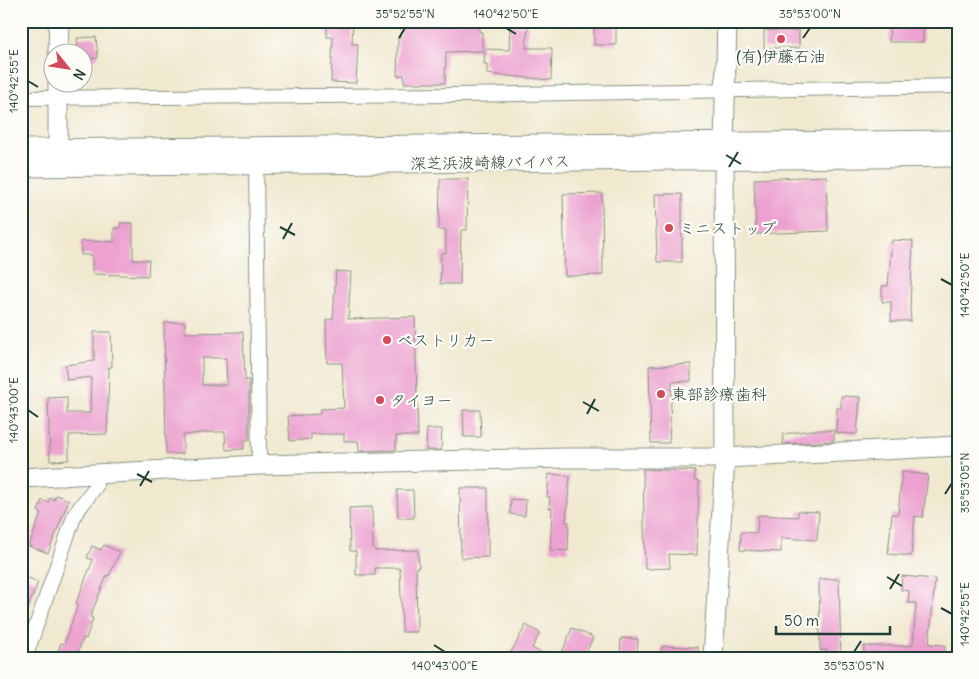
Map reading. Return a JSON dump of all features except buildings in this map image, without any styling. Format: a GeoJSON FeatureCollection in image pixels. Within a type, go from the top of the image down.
{"type":"FeatureCollection","features":[{"type":"Feature","properties":{"kind":"street"},"geometry":{"type":"LineString","coordinates":[[58,42],[59,21]]}},
{"type":"Feature","properties":{"kind":"street"},"geometry":{"type":"LineString","coordinates":[[713,658],[725,458],[725,151],[728,21]]}},
{"type":"Feature","properties":{"kind":"street"},"geometry":{"type":"LineString","coordinates":[[92,90],[458,95],[726,88],[958,86]]}},
{"type":"Feature","properties":{"kind":"street"},"geometry":{"type":"LineString","coordinates":[[21,98],[48,92]]}},
{"type":"Feature","properties":{"kind":"street"},"geometry":{"type":"LineString","coordinates":[[57,92],[58,149]]}},
{"type":"Feature","properties":{"kind":"street","name":"深芝浜波崎線バイパス"},"geometry":{"type":"LineString","coordinates":[[725,151],[958,140]]}},
{"type":"Feature","properties":{"kind":"street","name":"深芝浜波崎線バイパス"},"geometry":{"type":"LineString","coordinates":[[21,149],[256,156]]}},
{"type":"Feature","properties":{"kind":"street","name":"深芝浜波崎線バイパス"},"geometry":{"type":"LineString","coordinates":[[21,166],[256,156],[725,151],[958,157]]}},
{"type":"Feature","properties":{"kind":"street"},"geometry":{"type":"LineString","coordinates":[[256,156],[259,466]]}},
{"type":"Feature","properties":{"kind":"street"},"geometry":{"type":"LineString","coordinates":[[21,478],[97,476],[259,466],[564,458],[725,458],[958,446]]}},
{"type":"Feature","properties":{"kind":"street"},"geometry":{"type":"LineString","coordinates":[[25,658],[75,514],[96,486],[97,476]]}},
{"type":"Feature","properties":{"kind":"place","name":"(有)伊藤石油"},"geometry":{"type":"Point","coordinates":[781,39]}},
{"type":"Feature","properties":{"kind":"place","name":"ミニストップ"},"geometry":{"type":"Point","coordinates":[669,228]}},
{"type":"Feature","properties":{"kind":"place","name":"ベストリカー"},"geometry":{"type":"Point","coordinates":[387,340]}},
{"type":"Feature","properties":{"kind":"place","name":"東部診療歯科"},"geometry":{"type":"Point","coordinates":[661,394]}},
{"type":"Feature","properties":{"kind":"place","name":"タイヨー"},"geometry":{"type":"Point","coordinates":[380,400]}}]}
